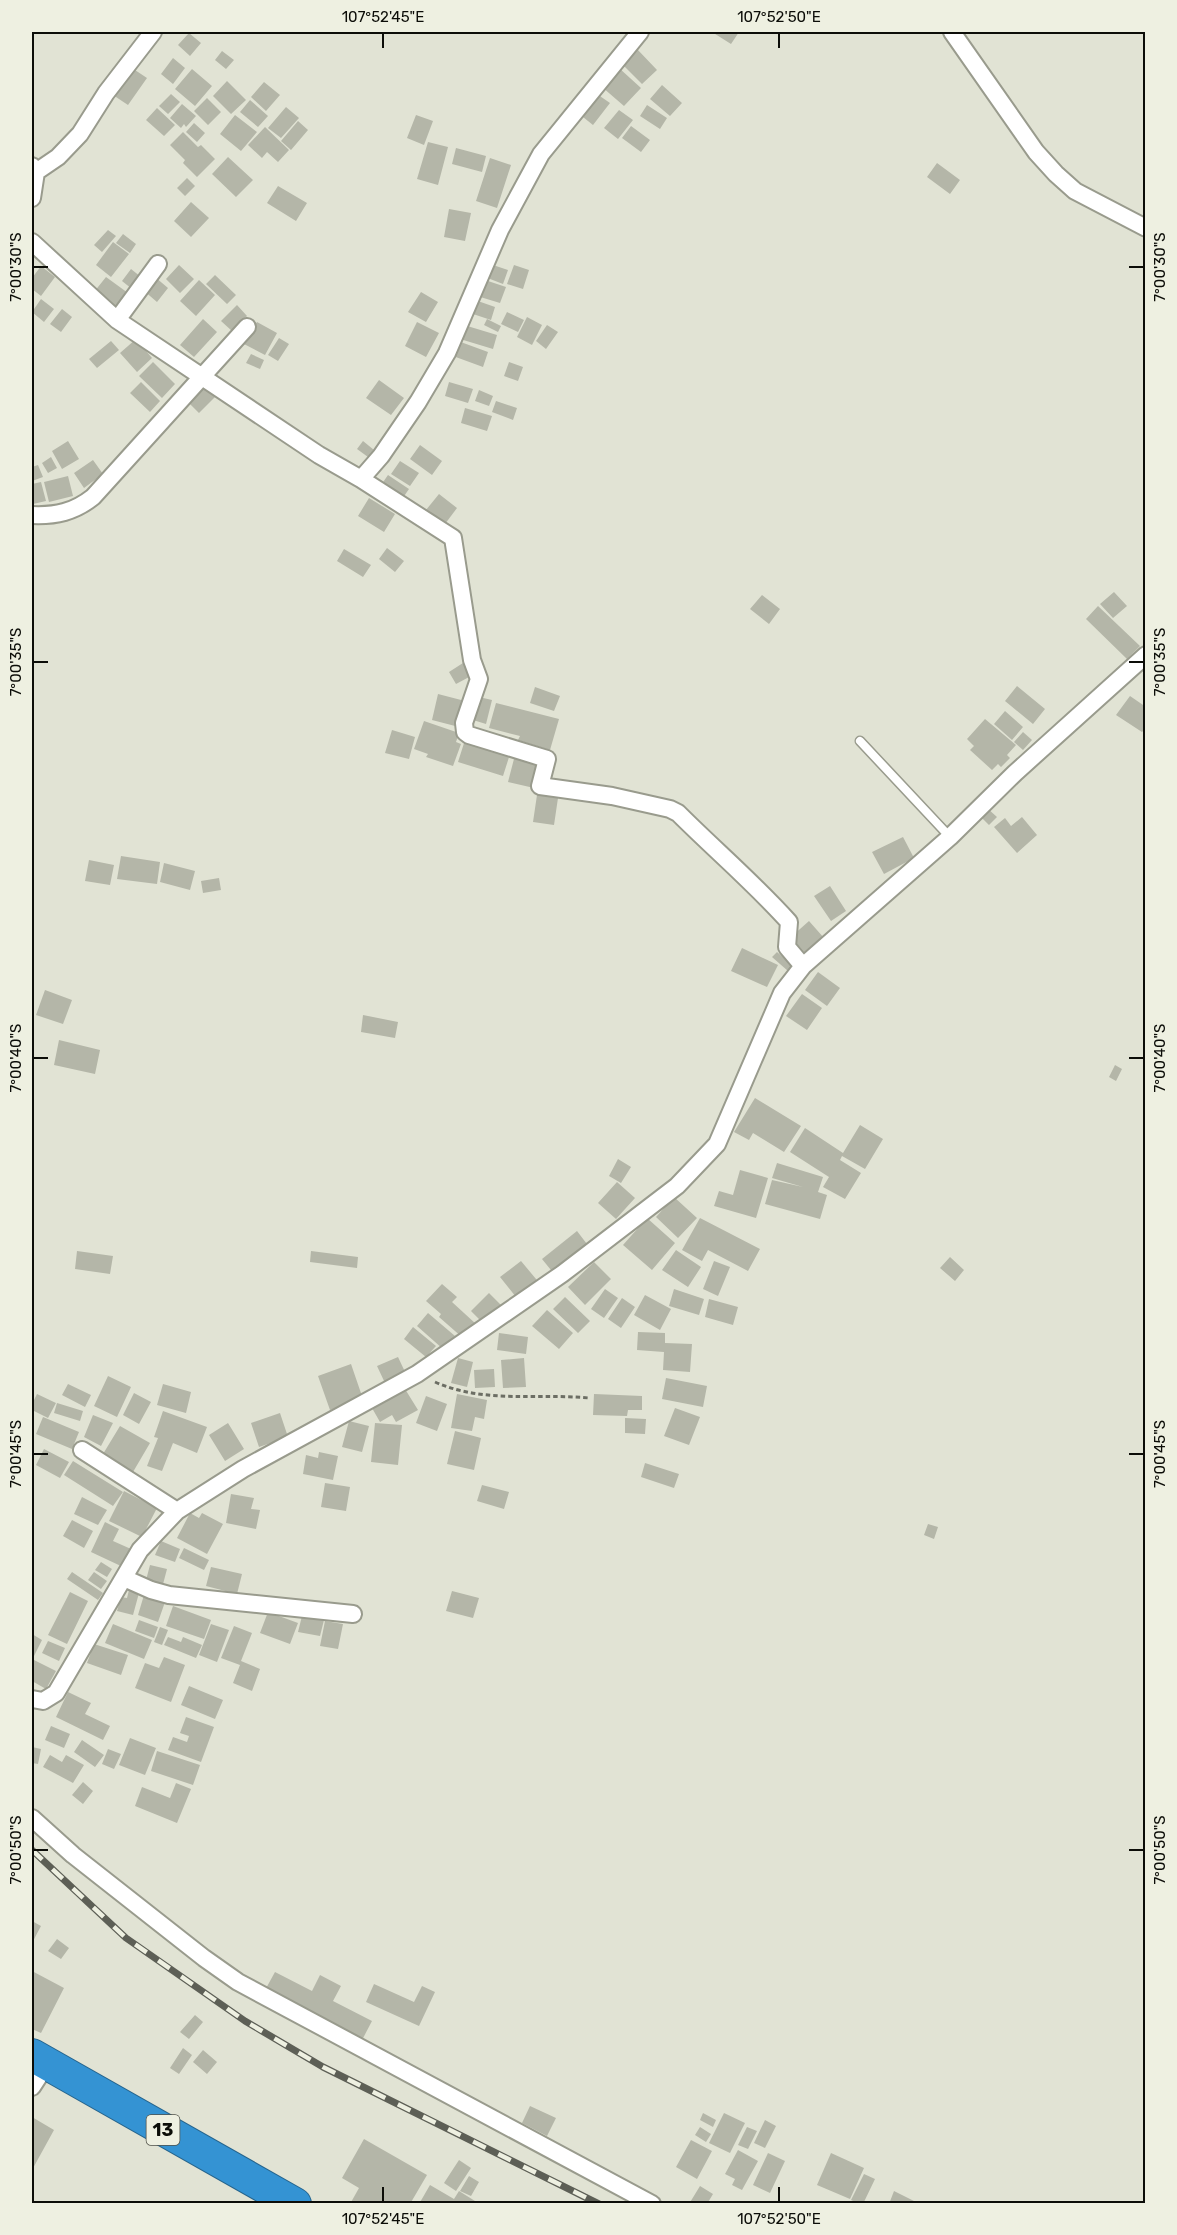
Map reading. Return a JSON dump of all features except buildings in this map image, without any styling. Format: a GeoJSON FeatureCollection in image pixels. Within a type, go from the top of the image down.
{"type":"FeatureCollection","features":[{"type":"Feature","properties":{"kind":"highway","name":"13"},"geometry":{"type":"LineString","coordinates":[[36,2073],[258,2204]]}},
{"type":"Feature","properties":{"kind":"highway","name":"13"},"geometry":{"type":"LineString","coordinates":[[36,2073],[295,2204]]}},
{"type":"Feature","properties":{"kind":"street"},"geometry":{"type":"LineString","coordinates":[[32,198],[33,170],[58,157],[80,134],[106,93],[153,32]]}},
{"type":"Feature","properties":{"kind":"street"},"geometry":{"type":"LineString","coordinates":[[361,479],[381,456],[418,402],[447,353],[500,230],[542,154],[640,32]]}},
{"type":"Feature","properties":{"kind":"street"},"geometry":{"type":"LineString","coordinates":[[952,32],[1030,143],[1056,174],[1075,191],[1146,228]]}},
{"type":"Feature","properties":{"kind":"street"},"geometry":{"type":"LineString","coordinates":[[32,242],[117,320],[319,454],[453,538],[472,660],[479,679],[464,723],[465,732],[548,759],[540,786],[612,796],[670,809],[678,813],[735,869],[756,885],[789,922],[787,947],[803,966]]}},
{"type":"Feature","properties":{"kind":"street"},"geometry":{"type":"LineString","coordinates":[[117,320],[158,264]]}},
{"type":"Feature","properties":{"kind":"street"},"geometry":{"type":"LineString","coordinates":[[32,515],[70,511],[93,497],[247,327]]}},
{"type":"Feature","properties":{"kind":"street"},"geometry":{"type":"LineString","coordinates":[[32,1700],[43,1701],[56,1693],[140,1550],[177,1511],[243,1469],[417,1374],[562,1274],[677,1186],[717,1144],[782,993],[803,966],[950,837],[1014,773],[1146,655]]}},
{"type":"Feature","properties":{"kind":"street"},"geometry":{"type":"LineString","coordinates":[[82,1450],[177,1511]]}},
{"type":"Feature","properties":{"kind":"street"},"geometry":{"type":"LineString","coordinates":[[124,1578],[169,1595],[353,1614]]}},
{"type":"Feature","properties":{"kind":"street"},"geometry":{"type":"LineString","coordinates":[[32,1818],[73,1855],[204,1959],[238,1982],[652,2204]]}},
{"type":"Feature","properties":{"kind":"lane"},"geometry":{"type":"LineString","coordinates":[[860,741],[950,837]]}},
{"type":"Feature","properties":{"kind":"path"},"geometry":{"type":"LineString","coordinates":[[417,1374],[455,1391],[489,1396],[589,1398]]}},
{"type":"Feature","properties":{"kind":"railway"},"geometry":{"type":"LineString","coordinates":[[32,1850],[126,1938],[245,2021],[323,2067],[599,2204]]}}]}
